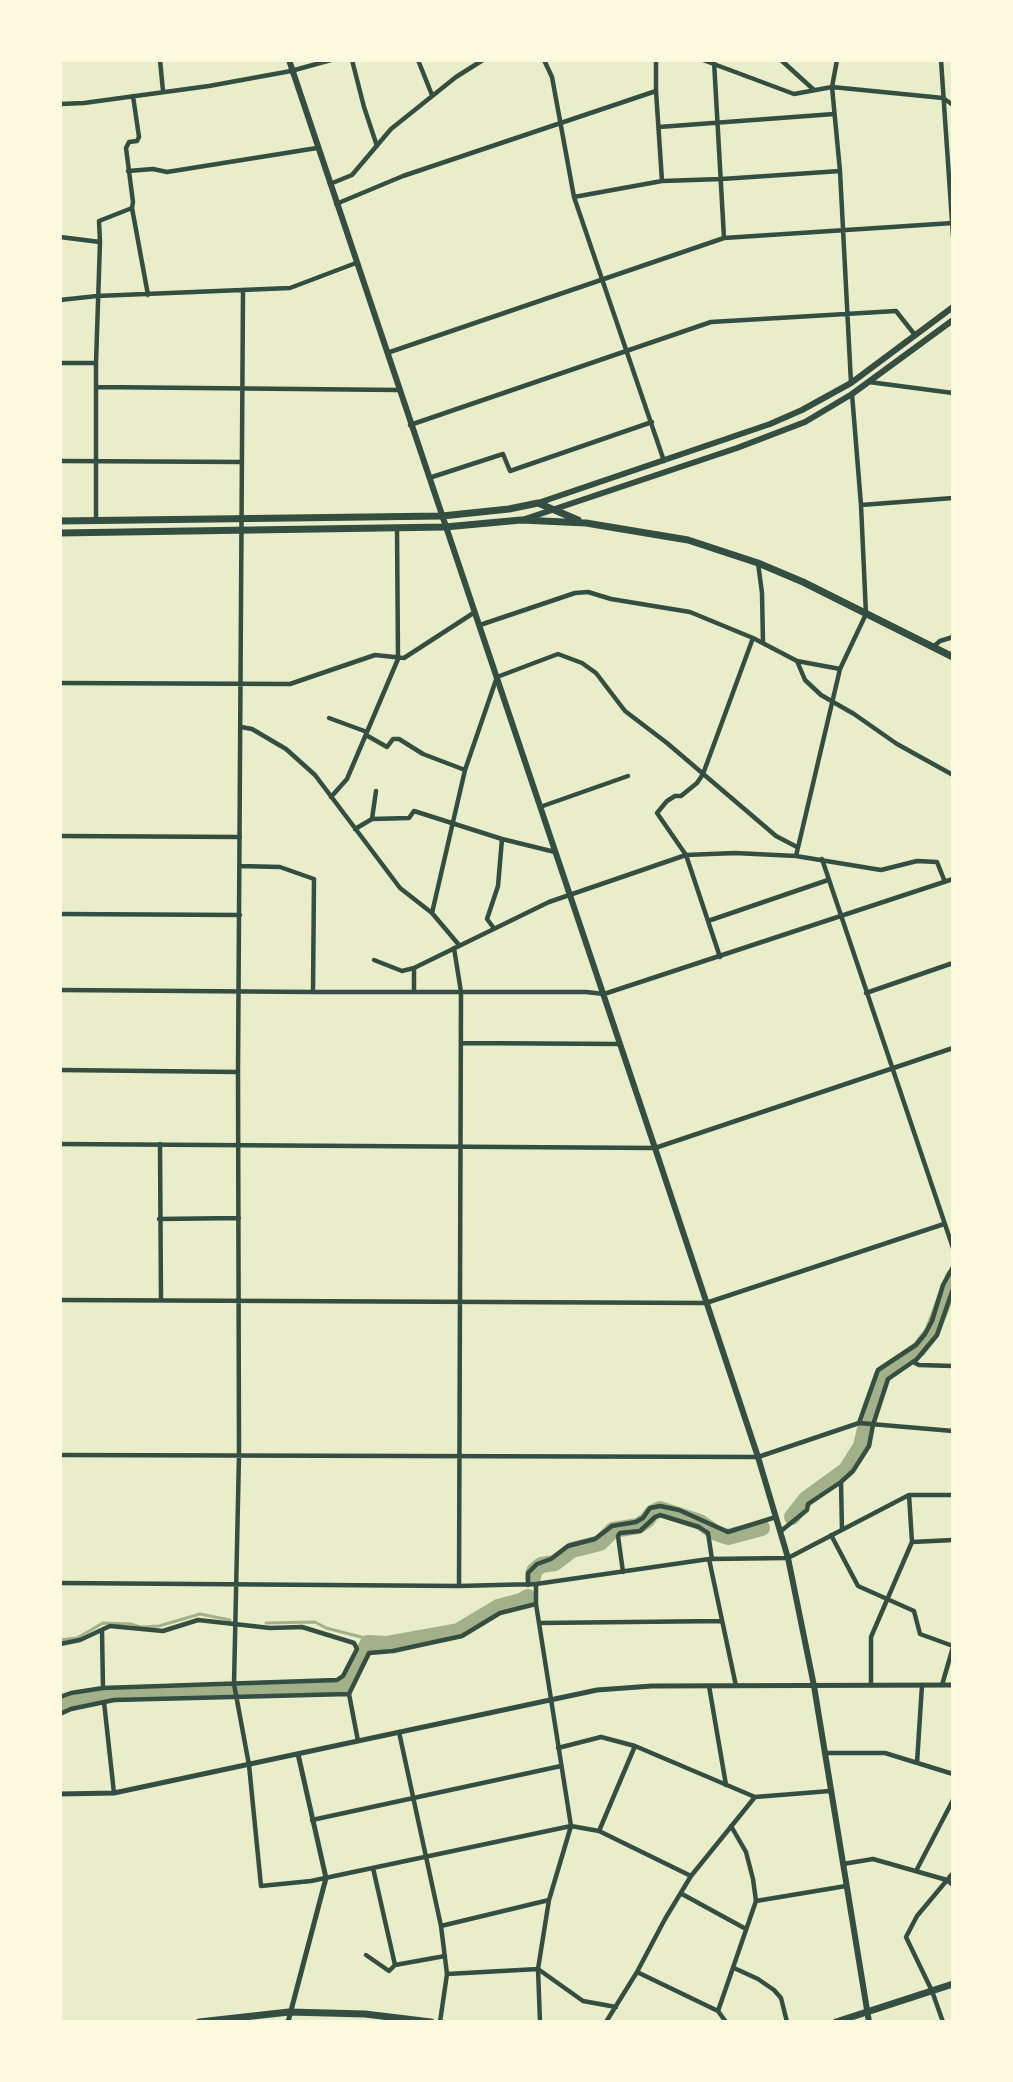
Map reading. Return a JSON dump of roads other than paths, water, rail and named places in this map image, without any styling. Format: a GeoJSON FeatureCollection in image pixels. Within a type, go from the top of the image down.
{"type":"FeatureCollection","features":[{"type":"Feature","properties":{"kind":"main road"},"geometry":{"type":"LineString","coordinates":[[289,60],[410,425],[604,994],[781,1531],[814,1686],[869,2022]]}},
{"type":"Feature","properties":{"kind":"main road"},"geometry":{"type":"LineString","coordinates":[[60,521],[442,516],[538,503],[770,424],[801,410],[851,383],[953,307]]}},
{"type":"Feature","properties":{"kind":"main road"},"geometry":{"type":"LineString","coordinates":[[521,520],[773,436],[805,422],[852,394],[953,320]]}},
{"type":"Feature","properties":{"kind":"main road"},"geometry":{"type":"LineString","coordinates":[[538,503],[586,523]]}},
{"type":"Feature","properties":{"kind":"main road"},"geometry":{"type":"LineString","coordinates":[[60,533],[445,527],[521,520],[586,523],[688,540],[758,563],[803,582],[953,657]]}},
{"type":"Feature","properties":{"kind":"main road"},"geometry":{"type":"LineString","coordinates":[[836,2022],[953,1984]]}},
{"type":"Feature","properties":{"kind":"main road"},"geometry":{"type":"LineString","coordinates":[[199,2022],[289,2012],[365,2014],[431,2022]]}},
{"type":"Feature","properties":{"kind":"street"},"geometry":{"type":"LineString","coordinates":[[160,60],[163,91]]}},
{"type":"Feature","properties":{"kind":"street"},"geometry":{"type":"LineString","coordinates":[[60,104],[84,103],[209,86],[291,71],[331,60]]}},
{"type":"Feature","properties":{"kind":"street"},"geometry":{"type":"LineString","coordinates":[[352,60],[377,146]]}},
{"type":"Feature","properties":{"kind":"street"},"geometry":{"type":"LineString","coordinates":[[418,60],[432,94]]}},
{"type":"Feature","properties":{"kind":"street"},"geometry":{"type":"LineString","coordinates":[[330,184],[352,175],[392,129],[432,94],[483,60]]}},
{"type":"Feature","properties":{"kind":"street"},"geometry":{"type":"LineString","coordinates":[[544,60],[552,77],[574,197],[664,461]]}},
{"type":"Feature","properties":{"kind":"street"},"geometry":{"type":"LineString","coordinates":[[656,60],[662,181]]}},
{"type":"Feature","properties":{"kind":"street"},"geometry":{"type":"LineString","coordinates":[[703,60],[714,62],[794,94],[832,87],[944,98],[953,105]]}},
{"type":"Feature","properties":{"kind":"street"},"geometry":{"type":"LineString","coordinates":[[781,60],[814,90]]}},
{"type":"Feature","properties":{"kind":"street"},"geometry":{"type":"LineString","coordinates":[[837,60],[832,87],[840,171],[851,383]]}},
{"type":"Feature","properties":{"kind":"street"},"geometry":{"type":"LineString","coordinates":[[941,60],[953,236]]}},
{"type":"Feature","properties":{"kind":"street"},"geometry":{"type":"LineString","coordinates":[[714,62],[724,238]]}},
{"type":"Feature","properties":{"kind":"street"},"geometry":{"type":"LineString","coordinates":[[336,204],[403,176],[656,91]]}},
{"type":"Feature","properties":{"kind":"street"},"geometry":{"type":"LineString","coordinates":[[133,96],[139,137],[136,141],[129,142],[126,148],[134,202],[132,208],[148,295]]}},
{"type":"Feature","properties":{"kind":"street"},"geometry":{"type":"LineString","coordinates":[[659,127],[834,114]]}},
{"type":"Feature","properties":{"kind":"street"},"geometry":{"type":"LineString","coordinates":[[128,171],[153,169],[167,172],[317,148]]}},
{"type":"Feature","properties":{"kind":"street"},"geometry":{"type":"LineString","coordinates":[[574,197],[662,181],[840,171]]}},
{"type":"Feature","properties":{"kind":"street"},"geometry":{"type":"LineString","coordinates":[[96,521],[99,221],[132,208]]}},
{"type":"Feature","properties":{"kind":"street"},"geometry":{"type":"LineString","coordinates":[[387,353],[724,238],[952,223]]}},
{"type":"Feature","properties":{"kind":"street"},"geometry":{"type":"LineString","coordinates":[[60,237],[100,242]]}},
{"type":"Feature","properties":{"kind":"street"},"geometry":{"type":"LineString","coordinates":[[60,300],[97,296],[290,288],[356,263]]}},
{"type":"Feature","properties":{"kind":"street"},"geometry":{"type":"LineString","coordinates":[[243,290],[238,1072],[240,1300],[234,1686],[249,1765],[261,1886],[326,1878],[571,1826],[599,1831],[692,1876]]}},
{"type":"Feature","properties":{"kind":"street"},"geometry":{"type":"LineString","coordinates":[[410,425],[711,322],[896,311],[915,335]]}},
{"type":"Feature","properties":{"kind":"street"},"geometry":{"type":"LineString","coordinates":[[60,363],[96,363]]}},
{"type":"Feature","properties":{"kind":"street"},"geometry":{"type":"LineString","coordinates":[[869,382],[953,393]]}},
{"type":"Feature","properties":{"kind":"street"},"geometry":{"type":"LineString","coordinates":[[96,387],[399,390]]}},
{"type":"Feature","properties":{"kind":"street"},"geometry":{"type":"LineString","coordinates":[[796,856],[840,669],[866,614],[861,505],[852,394]]}},
{"type":"Feature","properties":{"kind":"street"},"geometry":{"type":"LineString","coordinates":[[429,478],[503,453],[510,471],[652,422]]}},
{"type":"Feature","properties":{"kind":"street"},"geometry":{"type":"LineString","coordinates":[[60,461],[242,462]]}},
{"type":"Feature","properties":{"kind":"street"},"geometry":{"type":"LineString","coordinates":[[861,505],[953,498]]}},
{"type":"Feature","properties":{"kind":"street"},"geometry":{"type":"LineString","coordinates":[[331,797],[347,779],[398,658],[397,528]]}},
{"type":"Feature","properties":{"kind":"street"},"geometry":{"type":"LineString","coordinates":[[758,563],[762,594],[763,643]]}},
{"type":"Feature","properties":{"kind":"street"},"geometry":{"type":"LineString","coordinates":[[480,625],[575,593],[588,592],[611,599],[690,612],[753,638],[797,661],[840,669]]}},
{"type":"Feature","properties":{"kind":"street"},"geometry":{"type":"LineString","coordinates":[[60,683],[290,684],[375,655],[404,658],[475,612]]}},
{"type":"Feature","properties":{"kind":"street"},"geometry":{"type":"LineString","coordinates":[[933,647],[940,641],[953,637]]}},
{"type":"Feature","properties":{"kind":"street"},"geometry":{"type":"LineString","coordinates":[[720,957],[686,855],[657,813],[668,801],[675,796],[681,796],[697,783],[704,774],[753,638]]}},
{"type":"Feature","properties":{"kind":"street"},"geometry":{"type":"LineString","coordinates":[[432,914],[465,770],[497,677],[558,654],[582,663],[596,673],[625,711],[667,743],[776,836],[797,847]]}},
{"type":"Feature","properties":{"kind":"street"},"geometry":{"type":"LineString","coordinates":[[797,661],[806,680],[821,695],[854,714],[897,744],[953,775]]}},
{"type":"Feature","properties":{"kind":"street"},"geometry":{"type":"LineString","coordinates":[[329,718],[366,734],[387,747],[393,739],[399,740],[423,754],[465,770]]}},
{"type":"Feature","properties":{"kind":"street"},"geometry":{"type":"LineString","coordinates":[[241,727],[252,729],[286,749],[315,775],[400,888],[432,914],[456,946],[461,992],[459,1586]]}},
{"type":"Feature","properties":{"kind":"street"},"geometry":{"type":"LineString","coordinates":[[540,807],[628,776]]}},
{"type":"Feature","properties":{"kind":"street"},"geometry":{"type":"LineString","coordinates":[[372,819],[376,790]]}},
{"type":"Feature","properties":{"kind":"street"},"geometry":{"type":"LineString","coordinates":[[356,829],[372,819],[409,818],[414,811],[502,839],[555,852]]}},
{"type":"Feature","properties":{"kind":"street"},"geometry":{"type":"LineString","coordinates":[[60,836],[240,837]]}},
{"type":"Feature","properties":{"kind":"street"},"geometry":{"type":"LineString","coordinates":[[493,927],[487,919],[498,886],[502,839]]}},
{"type":"Feature","properties":{"kind":"street"},"geometry":{"type":"LineString","coordinates":[[374,960],[402,971],[414,968],[493,927],[549,902],[686,855],[735,853],[796,856],[881,870],[916,861],[937,862],[945,882]]}},
{"type":"Feature","properties":{"kind":"street"},"geometry":{"type":"LineString","coordinates":[[822,859],[953,1248]]}},
{"type":"Feature","properties":{"kind":"street"},"geometry":{"type":"LineString","coordinates":[[240,866],[280,867],[314,879],[313,992]]}},
{"type":"Feature","properties":{"kind":"street"},"geometry":{"type":"LineString","coordinates":[[60,990],[586,992],[604,994],[953,879]]}},
{"type":"Feature","properties":{"kind":"street"},"geometry":{"type":"LineString","coordinates":[[708,921],[828,880]]}},
{"type":"Feature","properties":{"kind":"street"},"geometry":{"type":"LineString","coordinates":[[60,914],[240,915]]}},
{"type":"Feature","properties":{"kind":"street"},"geometry":{"type":"LineString","coordinates":[[866,993],[953,963]]}},
{"type":"Feature","properties":{"kind":"street"},"geometry":{"type":"LineString","coordinates":[[414,968],[414,992]]}},
{"type":"Feature","properties":{"kind":"street"},"geometry":{"type":"LineString","coordinates":[[461,1043],[619,1044]]}},
{"type":"Feature","properties":{"kind":"street"},"geometry":{"type":"LineString","coordinates":[[60,1144],[655,1148],[953,1048]]}},
{"type":"Feature","properties":{"kind":"street"},"geometry":{"type":"LineString","coordinates":[[60,1070],[238,1072]]}},
{"type":"Feature","properties":{"kind":"street"},"geometry":{"type":"LineString","coordinates":[[159,1144],[160,1300]]}},
{"type":"Feature","properties":{"kind":"street"},"geometry":{"type":"LineString","coordinates":[[159,1219],[239,1218]]}},
{"type":"Feature","properties":{"kind":"street"},"geometry":{"type":"LineString","coordinates":[[60,1300],[706,1303],[944,1224]]}},
{"type":"Feature","properties":{"kind":"street"},"geometry":{"type":"LineString","coordinates":[[781,1531],[807,1510],[808,1504],[853,1471],[869,1446],[866,1424],[878,1370],[916,1345],[925,1334],[932,1321],[943,1285],[953,1267]]}},
{"type":"Feature","properties":{"kind":"street"},"geometry":{"type":"LineString","coordinates":[[866,1424],[888,1379],[918,1359],[937,1335],[953,1289]]}},
{"type":"Feature","properties":{"kind":"street"},"geometry":{"type":"LineString","coordinates":[[913,1362],[919,1365],[953,1366]]}},
{"type":"Feature","properties":{"kind":"street"},"geometry":{"type":"LineString","coordinates":[[60,1455],[758,1457],[866,1424],[953,1431]]}},
{"type":"Feature","properties":{"kind":"street"},"geometry":{"type":"LineString","coordinates":[[841,1482],[842,1530]]}},
{"type":"Feature","properties":{"kind":"street"},"geometry":{"type":"LineString","coordinates":[[60,1583],[528,1585],[711,1559],[788,1558],[909,1495],[953,1495]]}},
{"type":"Feature","properties":{"kind":"street"},"geometry":{"type":"LineString","coordinates":[[871,1685],[871,1637],[912,1542],[909,1495]]}},
{"type":"Feature","properties":{"kind":"street"},"geometry":{"type":"LineString","coordinates":[[528,1585],[528,1573],[537,1563],[551,1559],[568,1546],[596,1539],[612,1526],[636,1522],[643,1518],[650,1508],[660,1506],[680,1510],[728,1532],[776,1517]]}},
{"type":"Feature","properties":{"kind":"street"},"geometry":{"type":"LineString","coordinates":[[623,1572],[618,1536],[620,1533],[640,1531],[660,1515],[699,1527],[708,1533],[722,1621],[736,1686]]}},
{"type":"Feature","properties":{"kind":"street"},"geometry":{"type":"LineString","coordinates":[[831,1535],[858,1586],[914,1611],[920,1634],[953,1646],[942,1685]]}},
{"type":"Feature","properties":{"kind":"street"},"geometry":{"type":"LineString","coordinates":[[912,1542],[953,1540]]}},
{"type":"Feature","properties":{"kind":"street"},"geometry":{"type":"LineString","coordinates":[[536,1584],[536,1605],[571,1826],[549,1900],[538,1969],[540,2022]]}},
{"type":"Feature","properties":{"kind":"street"},"geometry":{"type":"LineString","coordinates":[[358,1741],[349,1694],[369,1653],[393,1651],[453,1639],[500,1613],[536,1605]]}},
{"type":"Feature","properties":{"kind":"street"},"geometry":{"type":"LineString","coordinates":[[60,1644],[80,1640],[110,1626],[163,1631],[198,1620],[270,1628],[302,1627],[354,1643],[357,1649],[343,1676],[337,1680],[234,1686],[103,1688],[60,1697]]}},
{"type":"Feature","properties":{"kind":"street"},"geometry":{"type":"LineString","coordinates":[[539,1623],[722,1621]]}},
{"type":"Feature","properties":{"kind":"street"},"geometry":{"type":"LineString","coordinates":[[102,1630],[103,1688]]}},
{"type":"Feature","properties":{"kind":"street"},"geometry":{"type":"LineString","coordinates":[[917,1763],[922,1685]]}},
{"type":"Feature","properties":{"kind":"street"},"geometry":{"type":"LineString","coordinates":[[60,1794],[114,1793],[550,1698],[597,1690],[652,1686],[953,1685]]}},
{"type":"Feature","properties":{"kind":"street"},"geometry":{"type":"LineString","coordinates":[[709,1686],[726,1785]]}},
{"type":"Feature","properties":{"kind":"street"},"geometry":{"type":"LineString","coordinates":[[60,1714],[71,1709],[104,1702],[235,1695],[349,1694]]}},
{"type":"Feature","properties":{"kind":"street"},"geometry":{"type":"LineString","coordinates":[[104,1702],[114,1793]]}},
{"type":"Feature","properties":{"kind":"street"},"geometry":{"type":"LineString","coordinates":[[399,1732],[441,1926],[447,1974],[440,2022]]}},
{"type":"Feature","properties":{"kind":"street"},"geometry":{"type":"LineString","coordinates":[[558,1748],[601,1737],[635,1746],[755,1797],[830,1791]]}},
{"type":"Feature","properties":{"kind":"street"},"geometry":{"type":"LineString","coordinates":[[599,1831],[635,1746]]}},
{"type":"Feature","properties":{"kind":"street"},"geometry":{"type":"LineString","coordinates":[[825,1753],[885,1753],[953,1774]]}},
{"type":"Feature","properties":{"kind":"street"},"geometry":{"type":"LineString","coordinates":[[288,2022],[326,1878],[298,1754]]}},
{"type":"Feature","properties":{"kind":"street"},"geometry":{"type":"LineString","coordinates":[[312,1820],[561,1766]]}},
{"type":"Feature","properties":{"kind":"street"},"geometry":{"type":"LineString","coordinates":[[606,2022],[692,1876],[755,1797]]}},
{"type":"Feature","properties":{"kind":"street"},"geometry":{"type":"LineString","coordinates":[[916,1871],[953,1800]]}},
{"type":"Feature","properties":{"kind":"street"},"geometry":{"type":"LineString","coordinates":[[718,2011],[756,1901],[746,1852],[731,1826]]}},
{"type":"Feature","properties":{"kind":"street"},"geometry":{"type":"LineString","coordinates":[[843,1864],[873,1858],[947,1880],[953,1885]]}},
{"type":"Feature","properties":{"kind":"street"},"geometry":{"type":"LineString","coordinates":[[373,1868],[395,1965]]}},
{"type":"Feature","properties":{"kind":"street"},"geometry":{"type":"LineString","coordinates":[[943,2022],[932,1991],[906,1937],[917,1916],[953,1873]]}},
{"type":"Feature","properties":{"kind":"street"},"geometry":{"type":"LineString","coordinates":[[756,1901],[846,1886]]}},
{"type":"Feature","properties":{"kind":"street"},"geometry":{"type":"LineString","coordinates":[[682,1894],[746,1929]]}},
{"type":"Feature","properties":{"kind":"street"},"geometry":{"type":"LineString","coordinates":[[441,1926],[549,1900]]}},
{"type":"Feature","properties":{"kind":"street"},"geometry":{"type":"LineString","coordinates":[[366,1955],[389,1971],[395,1965],[445,1956]]}},
{"type":"Feature","properties":{"kind":"street"},"geometry":{"type":"LineString","coordinates":[[734,1968],[758,1979],[774,1990],[781,1998],[787,2022]]}},
{"type":"Feature","properties":{"kind":"street"},"geometry":{"type":"LineString","coordinates":[[447,1974],[538,1969],[583,2001],[616,2007]]}},
{"type":"Feature","properties":{"kind":"street"},"geometry":{"type":"LineString","coordinates":[[637,1972],[718,2011],[726,2022]]}},
{"type":"Feature","properties":{"kind":"waterway"},"geometry":{"type":"LineString","coordinates":[[792,1517],[806,1499],[846,1470],[861,1446],[869,1412],[882,1375],[919,1349],[932,1332],[953,1277]]}},
{"type":"Feature","properties":{"kind":"waterway"},"geometry":{"type":"LineString","coordinates":[[533,1578],[534,1571],[541,1565],[555,1563],[572,1550],[600,1543],[613,1530],[638,1526],[660,1509],[700,1522],[716,1533],[728,1537],[762,1528]]}},
{"type":"Feature","properties":{"kind":"waterway"},"geometry":{"type":"LineString","coordinates":[[60,1705],[110,1694],[345,1686],[368,1643],[386,1644],[458,1631],[498,1607],[528,1597]]}},
{"type":"Feature","properties":{"kind":"waterway"},"geometry":{"type":"LineString","coordinates":[[60,1640],[77,1638],[103,1623],[131,1624],[140,1627],[159,1626],[200,1614],[230,1620]]}},
{"type":"Feature","properties":{"kind":"waterway"},"geometry":{"type":"LineString","coordinates":[[266,1623],[315,1622],[326,1628],[365,1638],[368,1643]]}}]}
